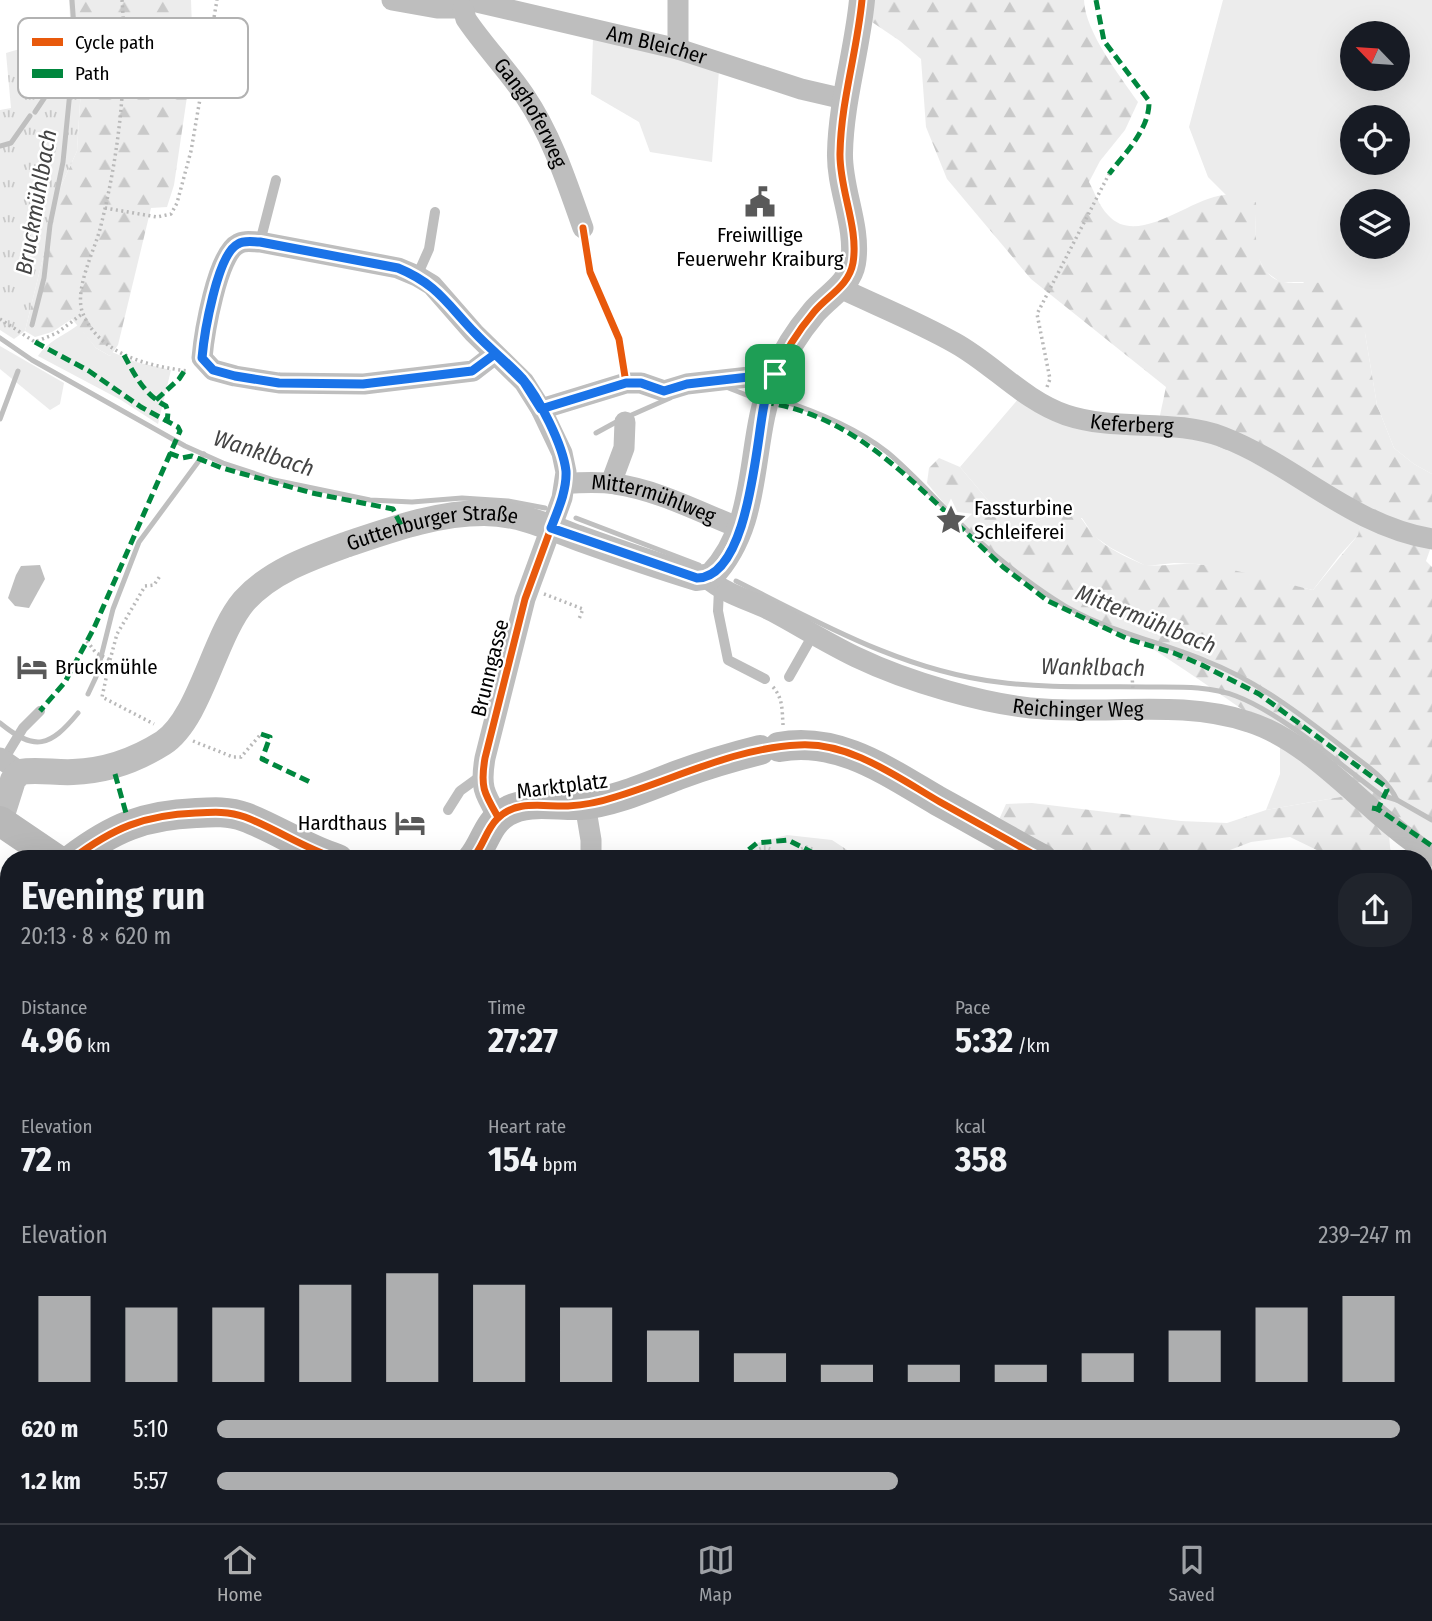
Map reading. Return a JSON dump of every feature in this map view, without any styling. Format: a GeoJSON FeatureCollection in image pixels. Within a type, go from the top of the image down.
{"type":"FeatureCollection","features":[{"type":"Feature","properties":{"kind":"main road","name":"Marktplatz"},"geometry":{"type":"LineString","coordinates":[[477,850],[498,817],[522,806],[585,804],[640,789],[721,760],[769,749],[814,745],[852,754],[883,769],[1026,850]]}},
{"type":"Feature","properties":{"kind":"main road"},"geometry":{"type":"LineString","coordinates":[[85,850],[139,821],[174,814],[214,811],[247,817],[313,850]]}},
{"type":"Feature","properties":{"kind":"main road"},"geometry":{"type":"LineString","coordinates":[[0,822],[42,850]]}},
{"type":"Feature","properties":{"kind":"street","name":"Am Bleicher"},"geometry":{"type":"LineString","coordinates":[[392,0],[437,8],[466,3],[678,49],[801,89],[844,99]]}},
{"type":"Feature","properties":{"kind":"street"},"geometry":{"type":"LineString","coordinates":[[678,0],[678,49]]}},
{"type":"Feature","properties":{"kind":"street"},"geometry":{"type":"LineString","coordinates":[[713,584],[740,528],[752,489],[764,402],[775,374],[801,328],[815,310],[840,288],[850,272],[854,249],[840,156],[844,99],[862,0]]}},
{"type":"Feature","properties":{"kind":"street","name":"Ganghoferweg"},"geometry":{"type":"LineString","coordinates":[[466,3],[466,19],[525,96],[556,153],[583,228]]}},
{"type":"Feature","properties":{"kind":"street"},"geometry":{"type":"LineString","coordinates":[[417,276],[398,268],[260,242],[242,242],[235,245],[227,255],[203,341],[202,358],[213,370],[279,383],[363,384],[472,371],[495,354]]}},
{"type":"Feature","properties":{"kind":"street","name":"Mittermühlweg"},"geometry":{"type":"LineString","coordinates":[[417,276],[432,285],[524,382],[541,409],[562,453],[566,472],[551,528]]}},
{"type":"Feature","properties":{"kind":"street","name":"Keferberg"},"geometry":{"type":"LineString","coordinates":[[840,288],[956,343],[1040,404],[1065,415],[1089,422],[1181,428],[1221,436],[1254,451],[1362,517],[1388,529],[1432,539]]}},
{"type":"Feature","properties":{"kind":"street"},"geometry":{"type":"LineString","coordinates":[[541,409],[634,382],[664,391],[687,384],[775,374]]}},
{"type":"Feature","properties":{"kind":"street"},"geometry":{"type":"LineString","coordinates":[[611,483],[624,448],[624,419],[614,388]]}},
{"type":"Feature","properties":{"kind":"street","name":"Mittermühlweg"},"geometry":{"type":"LineString","coordinates":[[565,483],[611,483],[651,492],[740,528]]}},
{"type":"Feature","properties":{"kind":"street","name":"Guttenburger Straße"},"geometry":{"type":"LineString","coordinates":[[7,769],[94,771],[183,739],[187,716],[233,619],[245,601],[271,579],[295,564],[388,531],[439,517],[465,513],[504,514],[713,584]]}},
{"type":"Feature","properties":{"kind":"street","name":"Brunngasse"},"geometry":{"type":"LineString","coordinates":[[482,775],[529,588],[551,528]]}},
{"type":"Feature","properties":{"kind":"street","name":"Reichinger Weg"},"geometry":{"type":"LineString","coordinates":[[713,584],[814,632],[855,657],[945,689],[986,700],[1045,709],[1205,712],[1252,722],[1270,730],[1319,762],[1424,850]]}},
{"type":"Feature","properties":{"kind":"street"},"geometry":{"type":"LineString","coordinates":[[0,822],[7,769]]}},
{"type":"Feature","properties":{"kind":"street"},"geometry":{"type":"LineString","coordinates":[[482,775],[484,792],[498,817]]}},
{"type":"Feature","properties":{"kind":"street","name":"Marktplatz"},"geometry":{"type":"LineString","coordinates":[[585,804],[591,850]]}},
{"type":"Feature","properties":{"kind":"lane"},"geometry":{"type":"LineString","coordinates":[[260,242],[276,180]]}},
{"type":"Feature","properties":{"kind":"lane"},"geometry":{"type":"LineString","coordinates":[[417,276],[429,249],[435,212]]}},
{"type":"Feature","properties":{"kind":"lane"},"geometry":{"type":"LineString","coordinates":[[713,584],[728,660],[765,680]]}},
{"type":"Feature","properties":{"kind":"lane"},"geometry":{"type":"LineString","coordinates":[[789,677],[814,632]]}},
{"type":"Feature","properties":{"kind":"lane"},"geometry":{"type":"LineString","coordinates":[[7,769],[14,741],[40,711]]}},
{"type":"Feature","properties":{"kind":"lane"},"geometry":{"type":"LineString","coordinates":[[448,810],[460,791],[482,775]]}},
{"type":"Feature","properties":{"kind":"path"},"geometry":{"type":"LineString","coordinates":[[122,0],[122,18]]}},
{"type":"Feature","properties":{"kind":"path"},"geometry":{"type":"LineString","coordinates":[[214,18],[217,0]]}},
{"type":"Feature","properties":{"kind":"path"},"geometry":{"type":"LineString","coordinates":[[121,98],[118,139],[105,208],[81,293],[82,314],[97,338],[124,355],[190,371],[206,365]]}},
{"type":"Feature","properties":{"kind":"path"},"geometry":{"type":"LineString","coordinates":[[105,208],[157,217],[171,214],[177,203],[191,151],[200,98]]}},
{"type":"Feature","properties":{"kind":"path"},"geometry":{"type":"LineString","coordinates":[[1040,404],[1050,379],[1037,314],[1109,174]]}},
{"type":"Feature","properties":{"kind":"path"},"geometry":{"type":"LineString","coordinates":[[0,318],[35,342],[57,333],[82,314]]}},
{"type":"Feature","properties":{"kind":"path"},"geometry":{"type":"LineString","coordinates":[[160,576],[154,586],[145,586],[117,634],[102,697],[183,739],[233,757],[241,757],[261,734]]}},
{"type":"Feature","properties":{"kind":"path"},"geometry":{"type":"LineString","coordinates":[[529,588],[583,609],[579,619]]}},
{"type":"Feature","properties":{"kind":"path"},"geometry":{"type":"LineString","coordinates":[[87,641],[96,653],[110,660]]}},
{"type":"Feature","properties":{"kind":"path"},"geometry":{"type":"LineString","coordinates":[[1132,675],[1133,693]]}},
{"type":"Feature","properties":{"kind":"path"},"geometry":{"type":"LineString","coordinates":[[769,749],[783,733],[780,694]]}},
{"type":"Feature","properties":{"kind":"green space"},"geometry":{"type":"Polygon","coordinates":[[[69,0],[191,0],[192,18],[70,18],[69,0]]]}},
{"type":"Feature","properties":{"kind":"green space"},"geometry":{"type":"Polygon","coordinates":[[[870,0],[1084,0],[1090,26],[1113,67],[1138,102],[1125,130],[1100,161],[1089,182],[1108,215],[1120,224],[1134,226],[1148,224],[1210,198],[1224,195],[1256,202],[1257,247],[1263,268],[1280,281],[1335,282],[1355,302],[1365,333],[1377,405],[1394,448],[1432,474],[1432,544],[1426,561],[1432,567],[1432,850],[1296,748],[1192,675],[1145,644],[1072,610],[1025,579],[972,532],[927,483],[929,468],[939,458],[960,467],[992,505],[1030,524],[1048,517],[1056,502],[1069,506],[1100,541],[1142,564],[1211,566],[1313,590],[1358,535],[1363,511],[1159,420],[1166,387],[1031,279],[947,179],[926,127],[921,59],[869,20],[870,0]]]}},
{"type":"Feature","properties":{"kind":"green space"},"geometry":{"type":"Polygon","coordinates":[[[1223,0],[1432,0],[1432,474],[1394,448],[1377,405],[1365,333],[1303,282],[1280,282],[1265,271],[1256,253],[1256,202],[1226,195],[1208,177],[1189,127],[1223,0]]]}},
{"type":"Feature","properties":{"kind":"green space"},"geometry":{"type":"Polygon","coordinates":[[[593,38],[719,70],[712,162],[650,152],[639,122],[591,94],[593,38]]]}},
{"type":"Feature","properties":{"kind":"green space"},"geometry":{"type":"Polygon","coordinates":[[[18,49],[18,98],[80,98],[77,151],[60,188],[25,331],[14,339],[0,330],[0,110],[11,108],[6,53],[18,49]]]}},
{"type":"Feature","properties":{"kind":"green space"},"geometry":{"type":"Polygon","coordinates":[[[80,98],[187,98],[174,185],[167,207],[151,208],[118,345],[110,356],[96,348],[72,319],[52,332],[35,337],[25,331],[60,188],[77,151],[80,98]]]}},
{"type":"Feature","properties":{"kind":"green space"},"geometry":{"type":"Polygon","coordinates":[[[78,325],[96,348],[110,356],[112,352],[136,362],[171,370],[158,424],[121,400],[38,356],[51,342],[78,325]]]}},
{"type":"Feature","properties":{"kind":"green space"},"geometry":{"type":"Polygon","coordinates":[[[0,346],[64,383],[60,404],[50,410],[0,369],[0,346]]]}},
{"type":"Feature","properties":{"kind":"green space"},"geometry":{"type":"Polygon","coordinates":[[[1020,397],[1214,441],[1361,522],[1358,535],[1313,590],[1199,564],[1146,566],[1094,536],[1082,518],[1048,517],[1030,524],[992,505],[960,467],[1020,397]]]}},
{"type":"Feature","properties":{"kind":"green space"},"geometry":{"type":"Polygon","coordinates":[[[1280,742],[1346,796],[1266,810],[1280,774],[1280,742]]]}},
{"type":"Feature","properties":{"kind":"green space"},"geometry":{"type":"Polygon","coordinates":[[[1346,796],[1389,834],[1390,850],[1317,850],[1290,837],[1251,842],[1230,850],[1046,850],[997,824],[1006,804],[1032,803],[1181,821],[1227,823],[1266,810],[1346,796]]]}},
{"type":"Feature","properties":{"kind":"green space"},"geometry":{"type":"Polygon","coordinates":[[[787,835],[832,840],[847,850],[748,850],[757,843],[787,835]]]}},
{"type":"Feature","properties":{"kind":"shaded area"},"geometry":{"type":"Polygon","coordinates":[[[40,565],[45,579],[29,608],[15,606],[8,598],[21,566],[40,565]]]}},
{"type":"Feature","properties":{"kind":"waterway","name":"Bruckmühlbach"},"geometry":{"type":"LineString","coordinates":[[72,0],[73,18]]}},
{"type":"Feature","properties":{"kind":"waterway"},"geometry":{"type":"LineString","coordinates":[[35,112],[44,98]]}},
{"type":"Feature","properties":{"kind":"waterway","name":"Bruckmühlbach"},"geometry":{"type":"LineString","coordinates":[[32,325],[44,278],[50,225],[63,162],[69,98]]}},
{"type":"Feature","properties":{"kind":"waterway"},"geometry":{"type":"LineString","coordinates":[[0,146],[11,143],[30,116]]}},
{"type":"Feature","properties":{"kind":"waterway","name":"Wanklbach"},"geometry":{"type":"LineString","coordinates":[[0,338],[32,360],[185,446],[223,463],[274,480],[370,500],[412,502],[462,498],[508,501],[545,508]]}},
{"type":"Feature","properties":{"kind":"waterway","name":"Bruckmühlbach"},"geometry":{"type":"LineString","coordinates":[[0,419],[18,371]]}},
{"type":"Feature","properties":{"kind":"waterway","name":"Mittermühlbach"},"geometry":{"type":"LineString","coordinates":[[726,387],[749,396]]}},
{"type":"Feature","properties":{"kind":"waterway","name":"Mittermühlbach"},"geometry":{"type":"LineString","coordinates":[[627,417],[670,398]]}},
{"type":"Feature","properties":{"kind":"waterway","name":"Mittermühlbach"},"geometry":{"type":"LineString","coordinates":[[777,399],[835,421],[875,443],[898,461],[998,558],[1072,610],[1109,627],[1225,669],[1278,700],[1374,772],[1397,800]]}},
{"type":"Feature","properties":{"kind":"waterway","name":"Mittermühlbach"},"geometry":{"type":"LineString","coordinates":[[596,433],[618,421]]}},
{"type":"Feature","properties":{"kind":"waterway","name":"Bruckmühlbach"},"geometry":{"type":"LineString","coordinates":[[88,694],[96,677],[113,609],[139,542],[204,454]]}},
{"type":"Feature","properties":{"kind":"waterway","name":"Wanklbach"},"geometry":{"type":"LineString","coordinates":[[576,518],[699,565]]}},
{"type":"Feature","properties":{"kind":"waterway","name":"Wanklbach"},"geometry":{"type":"LineString","coordinates":[[736,581],[863,643],[929,667],[963,676],[1036,686],[1194,688],[1216,690],[1236,696],[1291,727],[1381,795],[1397,800],[1432,820]]}},
{"type":"Feature","properties":{"kind":"waterway","name":"Bruckmühlbach"},"geometry":{"type":"LineString","coordinates":[[0,723],[23,738],[42,742],[59,733],[78,713]]}},
{"type":"Feature","properties":{"kind":"marked path"},"geometry":{"type":"LineString","coordinates":[[1096,0],[1104,41],[1149,101],[1141,131],[1109,174]]}},
{"type":"Feature","properties":{"kind":"marked path"},"geometry":{"type":"LineString","coordinates":[[35,342],[89,371],[141,407],[178,427],[180,431],[94,628],[65,682],[40,711]]}},
{"type":"Feature","properties":{"kind":"marked path"},"geometry":{"type":"LineString","coordinates":[[124,355],[146,391],[166,406],[167,423]]}},
{"type":"Feature","properties":{"kind":"marked path"},"geometry":{"type":"LineString","coordinates":[[156,400],[185,370]]}},
{"type":"Feature","properties":{"kind":"marked path"},"geometry":{"type":"LineString","coordinates":[[764,402],[818,417],[865,443],[948,514],[952,512],[960,520],[957,524],[1003,567],[1048,601],[1128,639],[1202,665],[1259,694],[1386,787],[1376,813]]}},
{"type":"Feature","properties":{"kind":"marked path"},"geometry":{"type":"LineString","coordinates":[[169,453],[182,458],[192,456],[222,468],[312,493],[393,509],[402,527]]}},
{"type":"Feature","properties":{"kind":"marked path"},"geometry":{"type":"LineString","coordinates":[[261,734],[270,737],[262,759],[312,783]]}},
{"type":"Feature","properties":{"kind":"marked path"},"geometry":{"type":"LineString","coordinates":[[115,774],[126,813]]}},
{"type":"Feature","properties":{"kind":"marked path"},"geometry":{"type":"LineString","coordinates":[[1372,808],[1378,809],[1432,846]]}},
{"type":"Feature","properties":{"kind":"marked path"},"geometry":{"type":"LineString","coordinates":[[748,850],[757,843],[788,840],[807,850]]}},
{"type":"Feature","properties":{"kind":"cycle path"},"geometry":{"type":"LineString","coordinates":[[498,817],[484,789],[485,758],[525,599],[551,528],[697,578],[711,576],[728,554],[739,530],[747,505],[766,400],[775,375],[797,334],[847,278],[853,263],[853,236],[842,180],[840,153],[843,114],[862,0]]}},
{"type":"Feature","properties":{"kind":"cycle path"},"geometry":{"type":"LineString","coordinates":[[583,228],[590,272],[619,339],[626,383]]}},
{"type":"Feature","properties":{"kind":"cycle path"},"geometry":{"type":"LineString","coordinates":[[478,850],[493,823],[505,813],[521,806],[568,806],[598,802],[728,758],[775,747],[799,745],[836,749],[855,755],[890,772],[1026,850]]}},
{"type":"Feature","properties":{"kind":"cycle path"},"geometry":{"type":"LineString","coordinates":[[85,850],[116,831],[145,820],[177,814],[215,812],[245,817],[314,850]]}},
{"type":"Feature","properties":{"kind":"place","name":"Freiwillige Feuerwehr Kraiburg"},"geometry":{"type":"Point","coordinates":[760,202]}},
{"type":"Feature","properties":{"kind":"place","name":"Fassturbine Schleiferei"},"geometry":{"type":"Point","coordinates":[951,520]}},
{"type":"Feature","properties":{"kind":"place","name":"Bruckmühle"},"geometry":{"type":"Point","coordinates":[32,667]}},
{"type":"Feature","properties":{"kind":"place","name":"Hardthaus"},"geometry":{"type":"Point","coordinates":[410,823]}},
{"type":"Feature","properties":{"kind":"route"},"geometry":{"type":"LineString","coordinates":[[775,374],[726,378],[687,384],[664,391],[646,384],[626,383],[541,409],[524,382],[495,354],[472,371],[363,384],[279,383],[235,376],[213,370],[202,358],[203,341],[220,273],[227,255],[235,245],[242,242],[260,242],[398,268],[417,276],[432,285],[474,333],[512,368],[524,382],[541,409],[562,453],[566,472],[562,498],[551,528],[697,578],[711,576],[721,565],[729,553],[747,509],[764,402],[775,374]]}}]}
